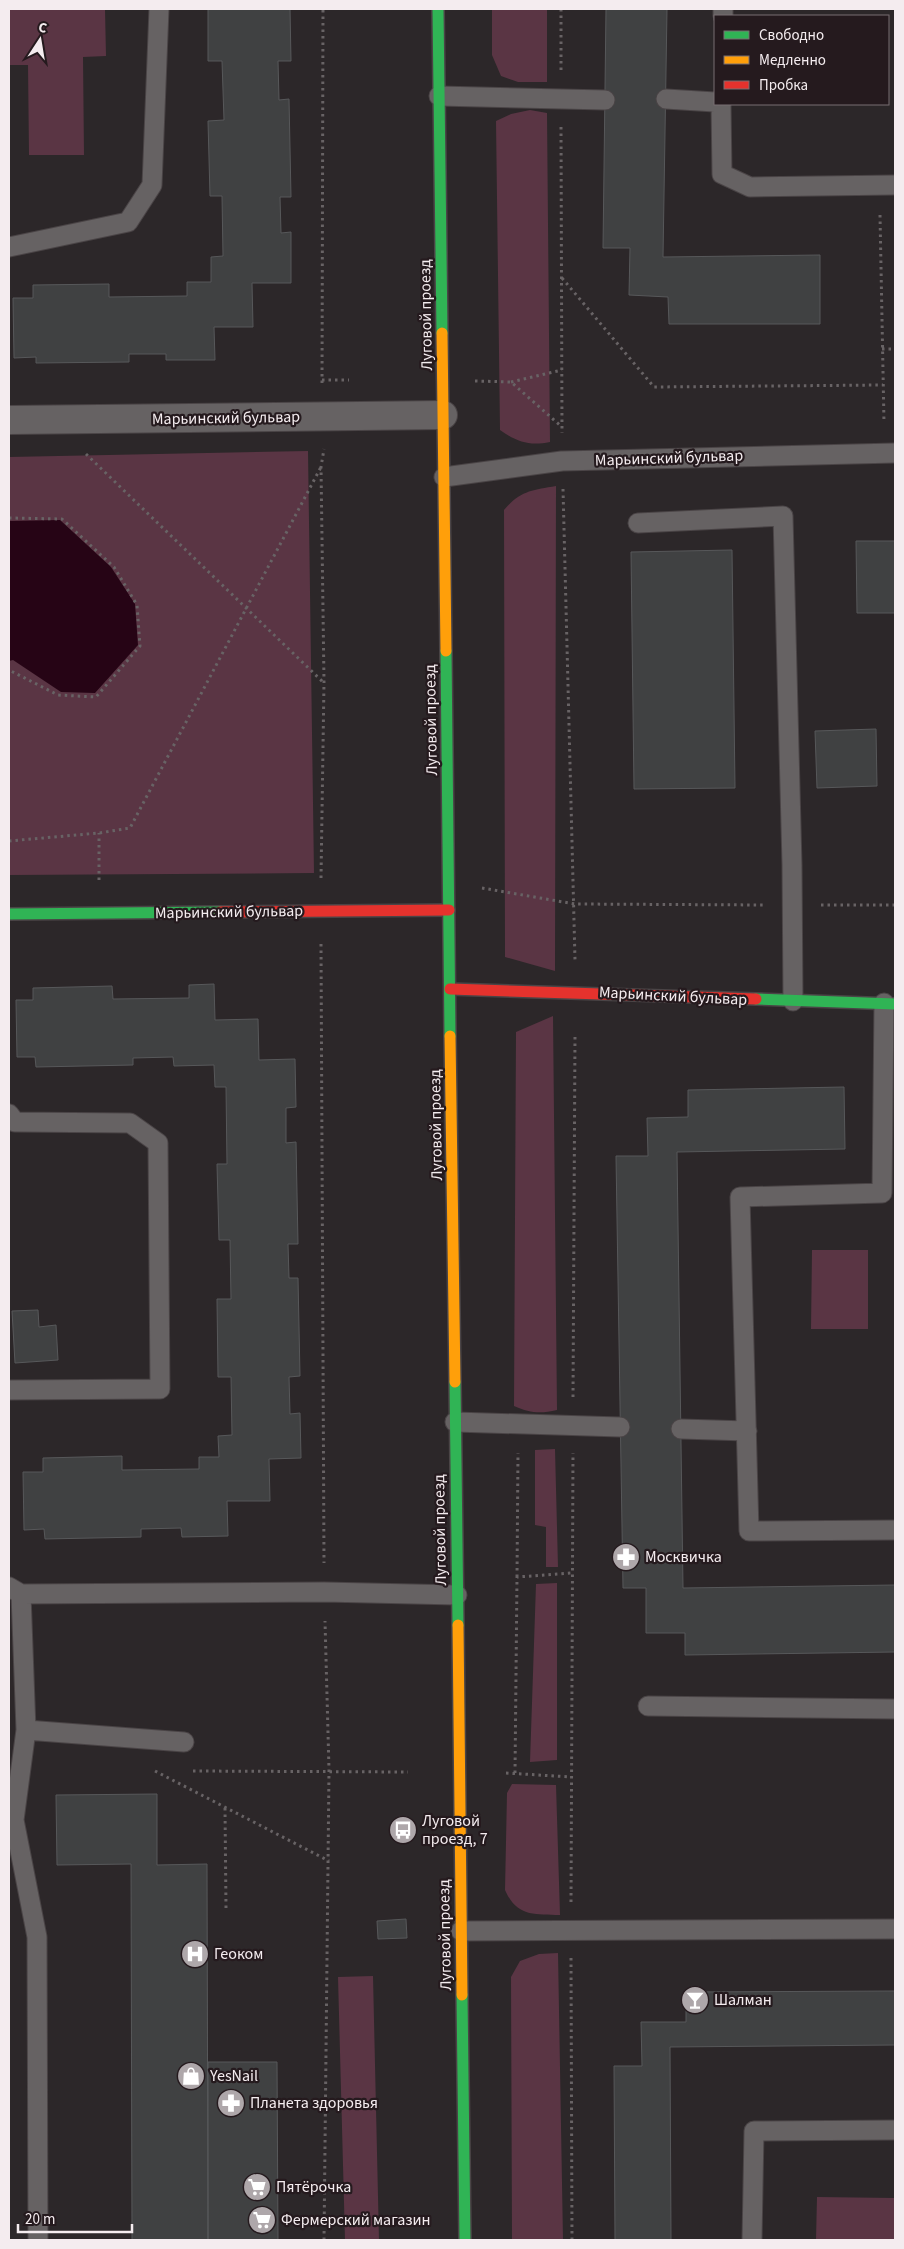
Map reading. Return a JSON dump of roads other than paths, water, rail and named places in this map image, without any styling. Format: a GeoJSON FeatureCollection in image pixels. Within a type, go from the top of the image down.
{"type":"FeatureCollection","features":[{"type":"Feature","properties":{"kind":"street","name":"Луговой проезд"},"geometry":{"type":"LineString","coordinates":[[438,9],[465,2240]]}},
{"type":"Feature","properties":{"kind":"street","name":"Марьинский бульвар"},"geometry":{"type":"LineString","coordinates":[[9,420],[443,415]]}},
{"type":"Feature","properties":{"kind":"street","name":"Марьинский бульвар"},"geometry":{"type":"LineString","coordinates":[[9,914],[449,910]]}},
{"type":"Feature","properties":{"kind":"street","name":"Марьинский бульвар"},"geometry":{"type":"LineString","coordinates":[[450,989],[575,991],[889,1004]]}},
{"type":"Feature","properties":{"kind":"lane"},"geometry":{"type":"LineString","coordinates":[[9,247],[128,222],[152,186],[159,9]]}},
{"type":"Feature","properties":{"kind":"lane"},"geometry":{"type":"LineString","coordinates":[[439,96],[606,100]]}},
{"type":"Feature","properties":{"kind":"lane"},"geometry":{"type":"LineString","coordinates":[[666,99],[714,102]]}},
{"type":"Feature","properties":{"kind":"lane"},"geometry":{"type":"LineString","coordinates":[[721,105],[722,174],[750,187],[887,185]]}},
{"type":"Feature","properties":{"kind":"lane","name":"Марьинский бульвар"},"geometry":{"type":"LineString","coordinates":[[444,477],[562,462],[774,455],[890,454]]}},
{"type":"Feature","properties":{"kind":"lane"},"geometry":{"type":"LineString","coordinates":[[638,523],[783,516],[793,1001]]}},
{"type":"Feature","properties":{"kind":"lane"},"geometry":{"type":"LineString","coordinates":[[889,1004],[882,1193],[740,1197],[749,1530],[895,1530]]}},
{"type":"Feature","properties":{"kind":"lane"},"geometry":{"type":"LineString","coordinates":[[9,1114],[15,1122],[130,1123],[158,1143],[160,1389],[9,1390]]}},
{"type":"Feature","properties":{"kind":"lane"},"geometry":{"type":"LineString","coordinates":[[455,1422],[620,1427]]}},
{"type":"Feature","properties":{"kind":"lane"},"geometry":{"type":"LineString","coordinates":[[681,1429],[747,1431]]}},
{"type":"Feature","properties":{"kind":"lane"},"geometry":{"type":"LineString","coordinates":[[38,2240],[37,1937],[12,1822],[26,1730],[15,1590],[458,1595]]}},
{"type":"Feature","properties":{"kind":"lane"},"geometry":{"type":"LineString","coordinates":[[648,1706],[895,1709]]}},
{"type":"Feature","properties":{"kind":"lane"},"geometry":{"type":"LineString","coordinates":[[26,1730],[184,1742]]}},
{"type":"Feature","properties":{"kind":"lane"},"geometry":{"type":"LineString","coordinates":[[461,1931],[895,1929]]}},
{"type":"Feature","properties":{"kind":"lane"},"geometry":{"type":"LineString","coordinates":[[752,2240],[754,2132],[895,2130]]}},
{"type":"Feature","properties":{"kind":"place","name":"Москвичка"},"geometry":{"type":"Point","coordinates":[626,1557]}},
{"type":"Feature","properties":{"kind":"place","name":"Луговой проезд, 7"},"geometry":{"type":"Point","coordinates":[403,1830]}},
{"type":"Feature","properties":{"kind":"place","name":"Геоком"},"geometry":{"type":"Point","coordinates":[195,1954]}},
{"type":"Feature","properties":{"kind":"place","name":"Шалман"},"geometry":{"type":"Point","coordinates":[695,2000]}},
{"type":"Feature","properties":{"kind":"place","name":"YesNail"},"geometry":{"type":"Point","coordinates":[191,2076]}},
{"type":"Feature","properties":{"kind":"place","name":"Планета здоровья"},"geometry":{"type":"Point","coordinates":[231,2103]}},
{"type":"Feature","properties":{"kind":"place","name":"Пятёрочка"},"geometry":{"type":"Point","coordinates":[257,2187]}},
{"type":"Feature","properties":{"kind":"place","name":"Фермерский магазин"},"geometry":{"type":"Point","coordinates":[262,2220]}}]}
